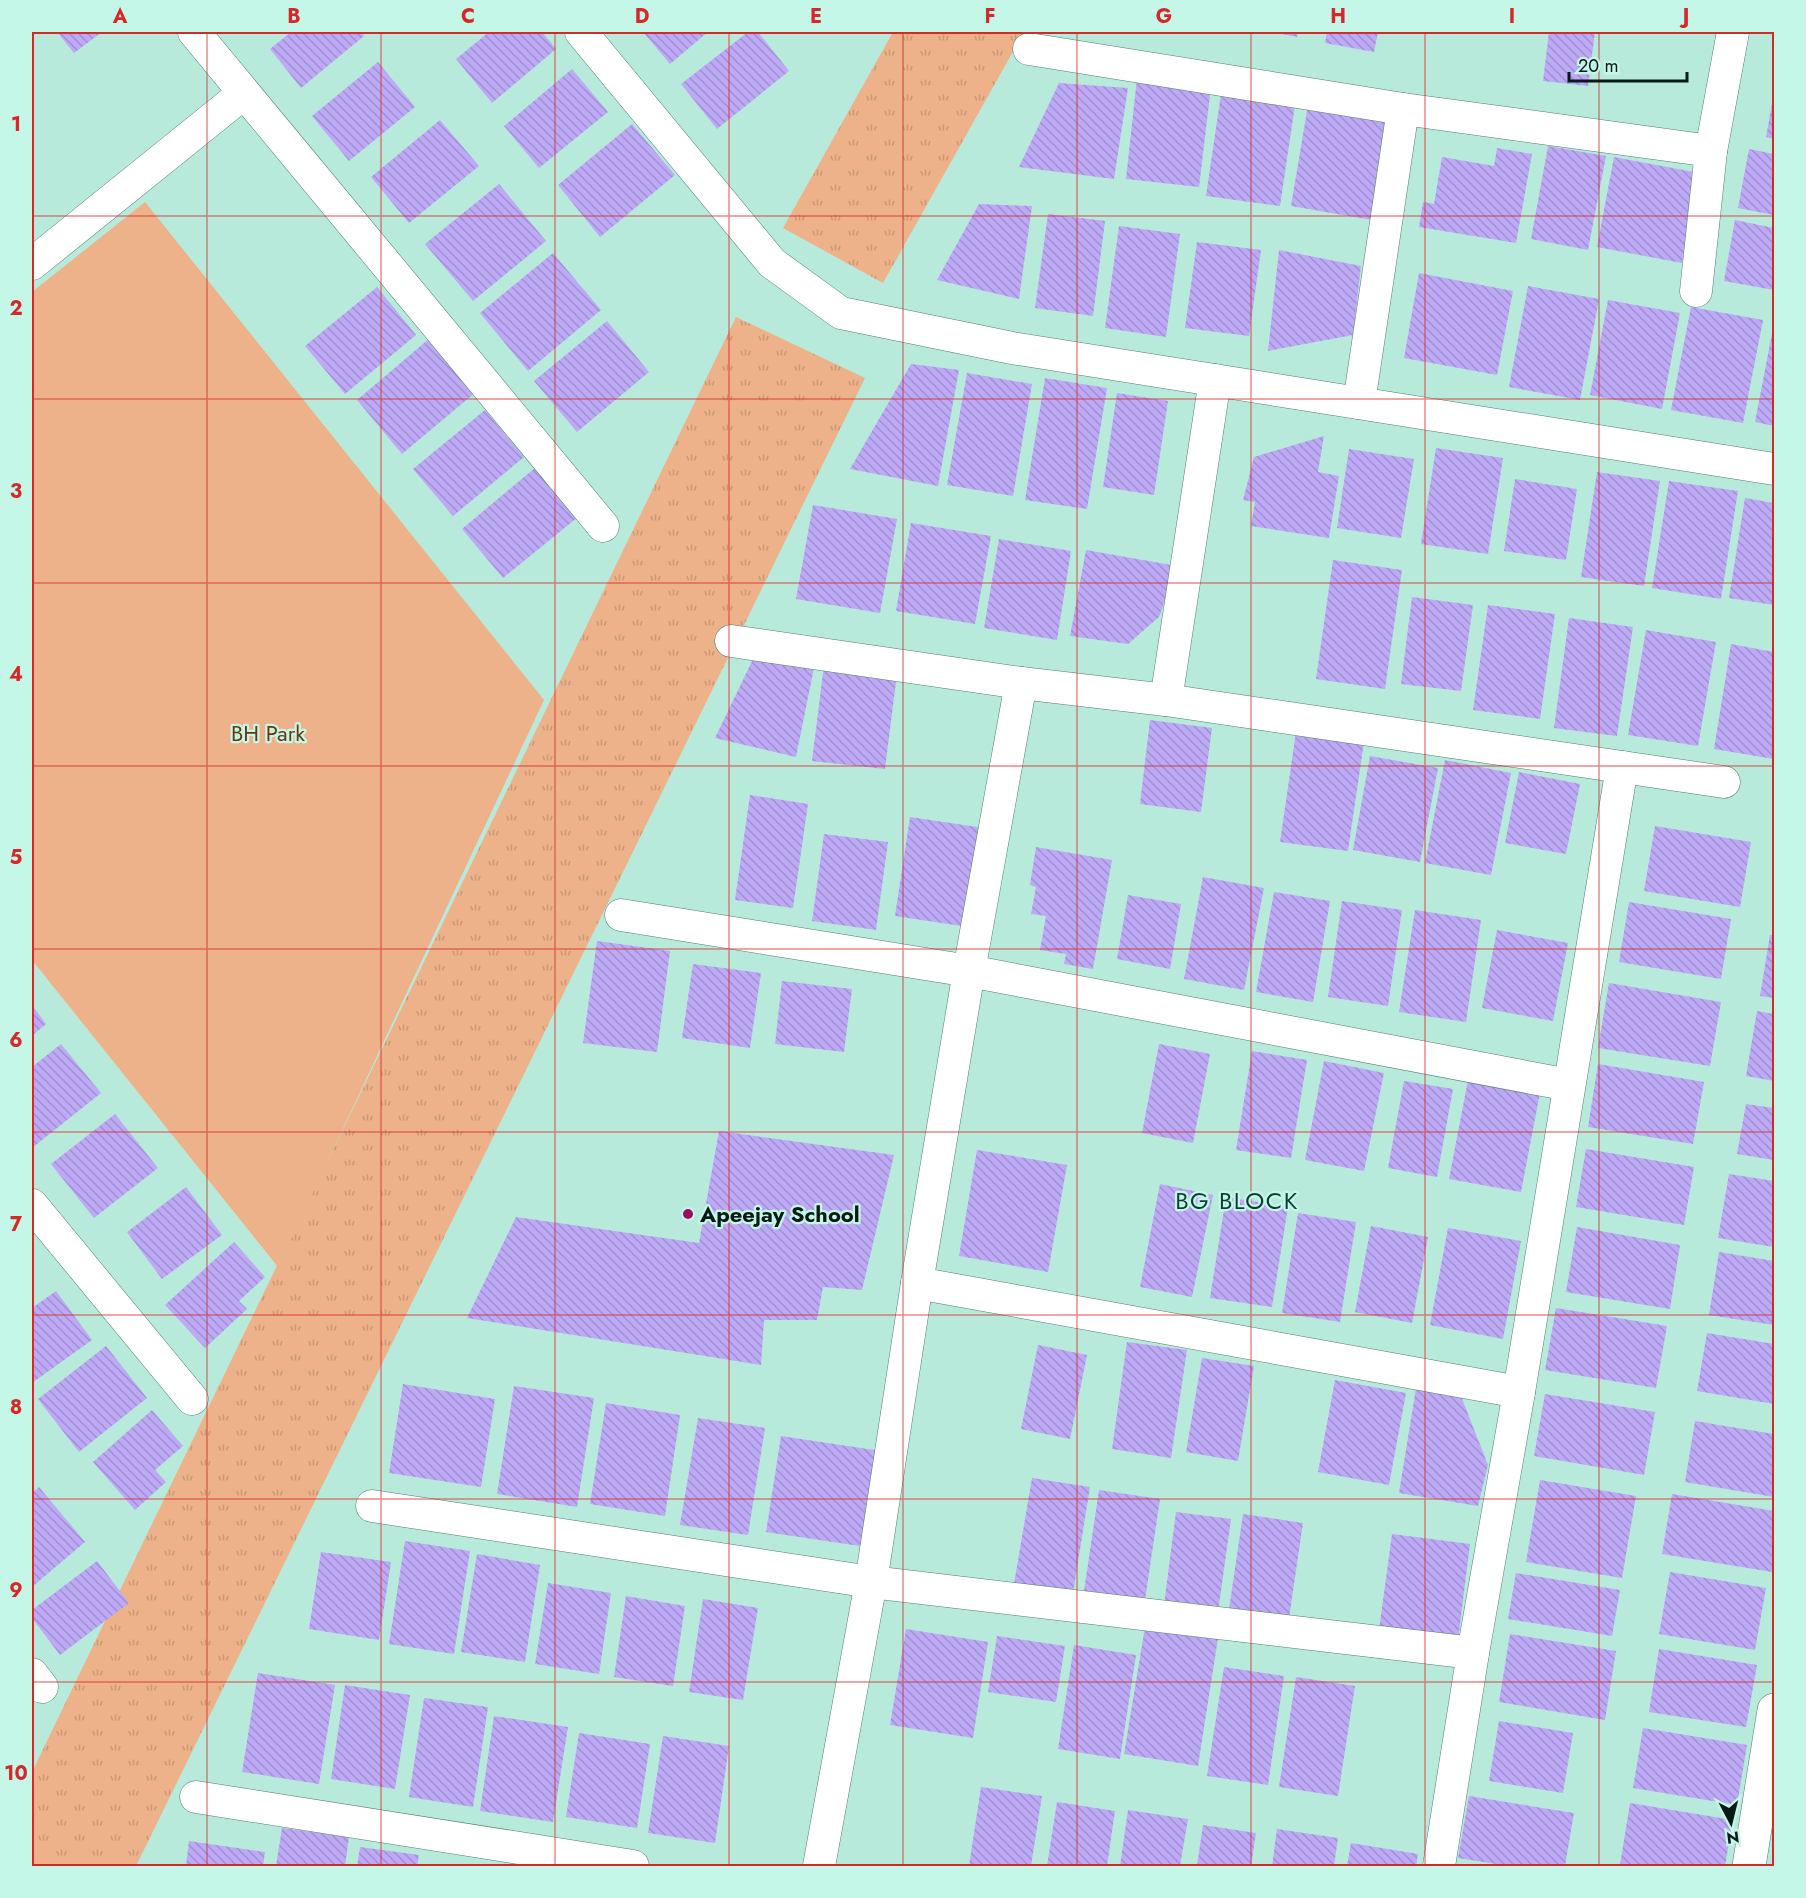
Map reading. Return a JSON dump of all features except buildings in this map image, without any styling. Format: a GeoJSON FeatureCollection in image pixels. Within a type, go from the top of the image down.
{"type":"FeatureCollection","features":[{"type":"Feature","properties":{"kind":"street"},"geometry":{"type":"LineString","coordinates":[[194,32],[603,526]]}},
{"type":"Feature","properties":{"kind":"street"},"geometry":{"type":"LineString","coordinates":[[582,32],[772,263],[841,313],[1012,348],[1774,469]]}},
{"type":"Feature","properties":{"kind":"street"},"geometry":{"type":"LineString","coordinates":[[1696,291],[1711,151],[1733,32]]}},
{"type":"Feature","properties":{"kind":"street"},"geometry":{"type":"LineString","coordinates":[[1029,49],[1403,109],[1711,151]]}},
{"type":"Feature","properties":{"kind":"street"},"geometry":{"type":"LineString","coordinates":[[32,264],[244,93]]}},
{"type":"Feature","properties":{"kind":"street"},"geometry":{"type":"LineString","coordinates":[[1359,403],[1403,109]]}},
{"type":"Feature","properties":{"kind":"street"},"geometry":{"type":"LineString","coordinates":[[1166,700],[1215,380]]}},
{"type":"Feature","properties":{"kind":"street"},"geometry":{"type":"LineString","coordinates":[[731,641],[1021,683],[1166,700],[1724,782]]}},
{"type":"Feature","properties":{"kind":"street"},"geometry":{"type":"LineString","coordinates":[[819,1866],[871,1582],[917,1283],[969,972],[1021,683]]}},
{"type":"Feature","properties":{"kind":"street"},"geometry":{"type":"LineString","coordinates":[[1439,1866],[1622,767]]}},
{"type":"Feature","properties":{"kind":"street"},"geometry":{"type":"LineString","coordinates":[[621,915],[969,972],[1569,1085]]}},
{"type":"Feature","properties":{"kind":"street"},"geometry":{"type":"LineString","coordinates":[[32,1205],[192,1399]]}},
{"type":"Feature","properties":{"kind":"street"},"geometry":{"type":"LineString","coordinates":[[917,1283],[1519,1392]]}},
{"type":"Feature","properties":{"kind":"street"},"geometry":{"type":"LineString","coordinates":[[372,1506],[871,1582],[1473,1653]]}},
{"type":"Feature","properties":{"kind":"street"},"geometry":{"type":"LineString","coordinates":[[1749,1866],[1774,1710]]}},
{"type":"Feature","properties":{"kind":"street"},"geometry":{"type":"LineString","coordinates":[[196,1797],[633,1866]]}},
{"type":"Feature","properties":{"kind":"green space"},"geometry":{"type":"Polygon","coordinates":[[[893,32],[1024,32],[883,283],[783,228],[893,32]]]}},
{"type":"Feature","properties":{"kind":"green space","name":"BH Park"},"geometry":{"type":"Polygon","coordinates":[[[145,202],[544,700],[278,1267],[32,960],[32,292],[145,202]]]}},
{"type":"Feature","properties":{"kind":"green space"},"geometry":{"type":"Polygon","coordinates":[[[736,317],[865,378],[136,1866],[32,1866],[32,1772],[736,317]]]}},
{"type":"Feature","properties":{"kind":"place","name":"Apeejay School"},"geometry":{"type":"Point","coordinates":[688,1214]}},
{"type":"Feature","properties":{"kind":"district","name":"BG BLOCK"},"geometry":{"type":"Point","coordinates":[1237,1200]}}]}
